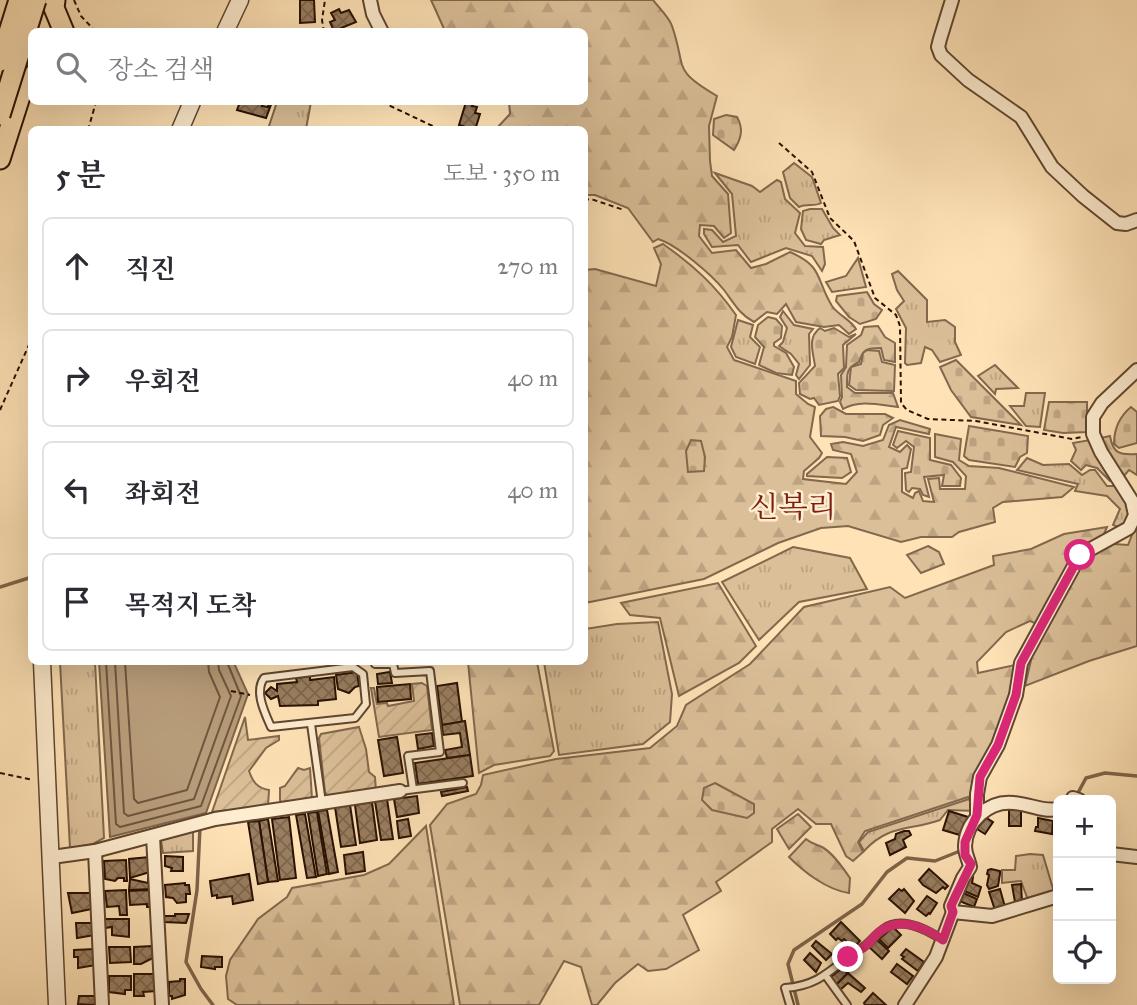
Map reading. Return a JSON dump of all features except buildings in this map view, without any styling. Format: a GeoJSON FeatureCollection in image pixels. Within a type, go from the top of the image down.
{"type":"FeatureCollection","features":[{"type":"Feature","properties":{"kind":"main road"},"geometry":{"type":"LineString","coordinates":[[0,61],[19,0]]}},
{"type":"Feature","properties":{"kind":"main road"},"geometry":{"type":"LineString","coordinates":[[0,115],[36,0]]}},
{"type":"Feature","properties":{"kind":"main road"},"geometry":{"type":"LineString","coordinates":[[55,0],[54,8],[62,28]]}},
{"type":"Feature","properties":{"kind":"main road"},"geometry":{"type":"LineString","coordinates":[[0,159],[23,87],[28,81]]}},
{"type":"Feature","properties":{"kind":"street"},"geometry":{"type":"LineString","coordinates":[[227,28],[240,0]]}},
{"type":"Feature","properties":{"kind":"street"},"geometry":{"type":"LineString","coordinates":[[370,0],[380,28]]}},
{"type":"Feature","properties":{"kind":"street"},"geometry":{"type":"LineString","coordinates":[[952,0],[938,47],[941,55],[968,80],[1021,117],[1052,167],[1083,196],[1118,223],[1126,224],[1137,220]]}},
{"type":"Feature","properties":{"kind":"street"},"geometry":{"type":"LineString","coordinates":[[0,29],[28,38]]}},
{"type":"Feature","properties":{"kind":"street"},"geometry":{"type":"LineString","coordinates":[[182,126],[190,105]]}},
{"type":"Feature","properties":{"kind":"street"},"geometry":{"type":"LineString","coordinates":[[905,1005],[936,957],[953,912],[951,906],[962,878],[970,867],[965,855],[965,842],[977,815],[980,777],[998,745],[1016,695],[1021,663],[1080,555],[1129,528],[1135,515],[1132,501],[1101,452],[1093,434],[1093,417],[1101,403],[1137,370]]}},
{"type":"Feature","properties":{"kind":"street"},"geometry":{"type":"LineString","coordinates":[[43,665],[57,1005]]}},
{"type":"Feature","properties":{"kind":"street"},"geometry":{"type":"LineString","coordinates":[[52,857],[94,851],[215,819],[407,790]]}},
{"type":"Feature","properties":{"kind":"street"},"geometry":{"type":"LineString","coordinates":[[977,815],[1000,803],[1053,810]]}},
{"type":"Feature","properties":{"kind":"street"},"geometry":{"type":"LineString","coordinates":[[153,836],[162,1005]]}},
{"type":"Feature","properties":{"kind":"street"},"geometry":{"type":"LineString","coordinates":[[94,851],[102,1005]]}},
{"type":"Feature","properties":{"kind":"street"},"geometry":{"type":"LineString","coordinates":[[1116,855],[1137,857]]}},
{"type":"Feature","properties":{"kind":"street"},"geometry":{"type":"LineString","coordinates":[[953,912],[992,916],[1053,898]]}},
{"type":"Feature","properties":{"kind":"lane"},"geometry":{"type":"LineString","coordinates":[[363,674],[374,665]]}},
{"type":"Feature","properties":{"kind":"lane"},"geometry":{"type":"LineString","coordinates":[[393,665],[395,673],[430,671],[440,752],[408,757],[407,790],[463,783]]}},
{"type":"Feature","properties":{"kind":"lane"},"geometry":{"type":"LineString","coordinates":[[353,667],[363,674],[366,704],[355,718],[311,724],[271,727],[262,707],[260,684],[264,678],[353,667]]}},
{"type":"Feature","properties":{"kind":"lane"},"geometry":{"type":"LineString","coordinates":[[311,724],[323,803]]}},
{"type":"Feature","properties":{"kind":"lane"},"geometry":{"type":"LineString","coordinates":[[790,1005],[785,988],[795,988],[827,976],[856,950],[863,948],[878,932],[892,924],[924,929],[943,940]]}},
{"type":"Feature","properties":{"kind":"lane"},"geometry":{"type":"LineString","coordinates":[[827,976],[847,1005]]}},
{"type":"Feature","properties":{"kind":"path"},"geometry":{"type":"LineString","coordinates":[[74,0],[80,16],[92,28]]}},
{"type":"Feature","properties":{"kind":"path"},"geometry":{"type":"LineString","coordinates":[[323,28],[326,0]]}},
{"type":"Feature","properties":{"kind":"path"},"geometry":{"type":"LineString","coordinates":[[89,126],[95,105]]}},
{"type":"Feature","properties":{"kind":"path"},"geometry":{"type":"LineString","coordinates":[[388,105],[433,126]]}},
{"type":"Feature","properties":{"kind":"path"},"geometry":{"type":"LineString","coordinates":[[779,143],[812,172],[830,218],[854,241],[875,298],[896,315],[900,326],[901,403],[907,411],[928,419],[976,421],[1072,439],[1093,434]]}},
{"type":"Feature","properties":{"kind":"path"},"geometry":{"type":"LineString","coordinates":[[588,199],[624,210]]}},
{"type":"Feature","properties":{"kind":"path"},"geometry":{"type":"LineString","coordinates":[[0,410],[28,347]]}},
{"type":"Feature","properties":{"kind":"path"},"geometry":{"type":"LineString","coordinates":[[231,691],[251,695]]}},
{"type":"Feature","properties":{"kind":"path"},"geometry":{"type":"LineString","coordinates":[[0,773],[47,783]]}},
{"type":"Feature","properties":{"kind":"green space"},"geometry":{"type":"Polygon","coordinates":[[[431,0],[653,0],[671,23],[687,73],[717,96],[709,126],[710,161],[712,176],[728,194],[731,233],[724,238],[714,226],[700,225],[699,236],[712,253],[736,250],[751,268],[790,252],[801,257],[814,268],[832,306],[856,329],[849,334],[839,325],[824,327],[796,322],[786,304],[777,314],[767,312],[754,322],[741,312],[718,284],[693,261],[666,242],[658,239],[653,242],[628,208],[595,195],[588,195],[588,126],[499,126],[510,114],[509,105],[588,105],[588,28],[444,28],[431,0]]]}},
{"type":"Feature","properties":{"kind":"green space"},"geometry":{"type":"Polygon","coordinates":[[[276,105],[310,105],[307,126],[269,126],[276,105]]]}},
{"type":"Feature","properties":{"kind":"green space"},"geometry":{"type":"Polygon","coordinates":[[[726,115],[737,117],[741,130],[734,150],[713,135],[714,119],[726,115]]]}},
{"type":"Feature","properties":{"kind":"green space"},"geometry":{"type":"Polygon","coordinates":[[[794,163],[812,177],[821,203],[799,207],[790,198],[783,172],[794,163]]]}},
{"type":"Feature","properties":{"kind":"green space"},"geometry":{"type":"Polygon","coordinates":[[[715,173],[752,186],[760,192],[777,180],[781,182],[785,199],[800,213],[795,233],[805,246],[823,247],[825,264],[822,271],[812,256],[786,248],[751,262],[738,245],[712,247],[704,229],[712,230],[723,242],[736,236],[732,194],[715,173]]]}},
{"type":"Feature","properties":{"kind":"green space"},"geometry":{"type":"Polygon","coordinates":[[[822,209],[840,235],[824,240],[821,244],[806,240],[801,229],[803,211],[822,209]]]}},
{"type":"Feature","properties":{"kind":"green space"},"geometry":{"type":"Polygon","coordinates":[[[663,244],[684,260],[703,276],[736,315],[732,337],[727,347],[734,360],[796,381],[796,394],[815,407],[810,437],[822,453],[804,471],[803,479],[846,484],[857,472],[851,454],[833,450],[831,444],[843,442],[863,446],[883,440],[889,425],[900,420],[930,429],[929,434],[896,427],[889,447],[900,452],[907,445],[911,449],[907,468],[902,469],[902,492],[913,498],[919,491],[923,501],[934,502],[928,479],[939,478],[940,489],[965,489],[966,476],[953,462],[935,457],[935,434],[961,439],[959,460],[969,466],[999,468],[1074,487],[1062,497],[1003,502],[993,508],[995,522],[959,532],[952,537],[921,537],[901,542],[848,526],[821,528],[778,543],[704,579],[588,602],[588,270],[595,269],[656,286],[661,264],[654,248],[663,244]]]}},
{"type":"Feature","properties":{"kind":"green space"},"geometry":{"type":"Polygon","coordinates":[[[858,258],[866,287],[832,292],[826,282],[846,276],[858,258]]]}},
{"type":"Feature","properties":{"kind":"green space"},"geometry":{"type":"Polygon","coordinates":[[[898,271],[927,300],[927,322],[945,320],[955,327],[955,342],[961,355],[940,362],[932,350],[925,347],[921,363],[905,363],[906,328],[896,309],[904,301],[892,274],[898,271]]]}},
{"type":"Feature","properties":{"kind":"green space"},"geometry":{"type":"Polygon","coordinates":[[[867,292],[874,304],[882,310],[876,319],[860,324],[849,317],[836,301],[837,296],[867,292]]]}},
{"type":"Feature","properties":{"kind":"green space"},"geometry":{"type":"Polygon","coordinates":[[[783,311],[794,325],[813,329],[809,334],[810,365],[799,379],[796,375],[799,364],[779,346],[787,328],[780,317],[783,311]]]}},
{"type":"Feature","properties":{"kind":"green space"},"geometry":{"type":"Polygon","coordinates":[[[768,317],[776,319],[782,326],[781,338],[774,346],[786,353],[794,367],[792,375],[776,373],[759,365],[764,347],[755,337],[758,325],[768,317]]]}},
{"type":"Feature","properties":{"kind":"green space"},"geometry":{"type":"Polygon","coordinates":[[[738,320],[753,325],[750,337],[760,347],[755,364],[736,357],[731,347],[738,320]]]}},
{"type":"Feature","properties":{"kind":"green space"},"geometry":{"type":"Polygon","coordinates":[[[878,326],[885,337],[895,343],[895,362],[884,360],[881,348],[866,350],[859,362],[849,369],[847,387],[855,393],[893,393],[898,407],[863,403],[843,409],[840,402],[841,375],[846,367],[847,345],[861,335],[864,327],[878,326]]]}},
{"type":"Feature","properties":{"kind":"green space"},"geometry":{"type":"Polygon","coordinates":[[[820,328],[825,331],[834,328],[849,337],[856,334],[843,345],[844,368],[838,374],[838,401],[819,405],[814,398],[800,394],[799,383],[815,366],[812,340],[820,328]]]}},
{"type":"Feature","properties":{"kind":"green space"},"geometry":{"type":"Polygon","coordinates":[[[867,350],[879,351],[882,362],[895,365],[894,391],[856,390],[849,385],[851,367],[861,364],[863,353],[867,350]]]}},
{"type":"Feature","properties":{"kind":"green space"},"geometry":{"type":"Polygon","coordinates":[[[956,360],[1021,425],[971,417],[951,390],[940,367],[956,360]]]}},
{"type":"Feature","properties":{"kind":"green space"},"geometry":{"type":"Polygon","coordinates":[[[995,365],[1018,388],[996,389],[995,394],[978,376],[995,365]]]}},
{"type":"Feature","properties":{"kind":"green space"},"geometry":{"type":"Polygon","coordinates":[[[1026,393],[1045,393],[1040,427],[1026,426],[1010,406],[1024,406],[1026,393]]]}},
{"type":"Feature","properties":{"kind":"green space"},"geometry":{"type":"Polygon","coordinates":[[[1049,402],[1087,402],[1087,432],[1063,433],[1044,430],[1049,402]]]}},
{"type":"Feature","properties":{"kind":"green space"},"geometry":{"type":"Polygon","coordinates":[[[833,407],[846,414],[885,414],[893,418],[883,425],[880,435],[863,441],[821,436],[820,416],[826,409],[833,407]]]}},
{"type":"Feature","properties":{"kind":"green space"},"geometry":{"type":"Polygon","coordinates":[[[1131,407],[1137,412],[1137,443],[1119,448],[1114,444],[1116,428],[1131,407]]]}},
{"type":"Feature","properties":{"kind":"green space"},"geometry":{"type":"Polygon","coordinates":[[[969,426],[1028,436],[1027,453],[1020,457],[1015,467],[969,460],[964,456],[969,426]]]}},
{"type":"Feature","properties":{"kind":"green space"},"geometry":{"type":"Polygon","coordinates":[[[898,431],[930,438],[930,460],[951,465],[961,478],[960,486],[942,486],[944,475],[924,477],[929,497],[923,495],[920,489],[912,488],[909,492],[906,490],[905,473],[911,472],[914,447],[906,441],[897,448],[893,445],[898,431]]]}},
{"type":"Feature","properties":{"kind":"green space"},"geometry":{"type":"Polygon","coordinates":[[[1110,436],[1113,447],[1118,452],[1137,454],[1137,475],[1129,470],[1122,478],[1101,438],[1110,436]]]}},
{"type":"Feature","properties":{"kind":"green space"},"geometry":{"type":"Polygon","coordinates":[[[691,440],[701,441],[705,457],[704,471],[688,472],[686,451],[691,440]]]}},
{"type":"Feature","properties":{"kind":"green space"},"geometry":{"type":"Polygon","coordinates":[[[1090,440],[1112,480],[1097,468],[1086,465],[1081,470],[1071,461],[1076,450],[1073,443],[1090,440]]]}},
{"type":"Feature","properties":{"kind":"green space"},"geometry":{"type":"Polygon","coordinates":[[[827,457],[847,458],[851,472],[842,478],[807,476],[827,457]]]}},
{"type":"Feature","properties":{"kind":"green space"},"geometry":{"type":"Polygon","coordinates":[[[1027,458],[1043,465],[1069,464],[1082,475],[1095,470],[1107,486],[1118,486],[1131,511],[1129,520],[1118,527],[1113,525],[1120,509],[1107,496],[1075,491],[1078,484],[1017,470],[1027,458]]]}},
{"type":"Feature","properties":{"kind":"green space"},"geometry":{"type":"Polygon","coordinates":[[[1137,522],[1137,646],[1025,686],[1035,643],[1047,628],[1030,621],[1006,632],[977,662],[978,673],[1015,665],[1004,721],[975,809],[968,797],[865,831],[858,842],[863,852],[853,861],[846,856],[831,824],[816,824],[798,809],[772,829],[772,842],[716,882],[721,891],[683,915],[699,950],[666,969],[648,971],[638,964],[615,983],[597,1005],[592,1005],[581,967],[564,961],[539,1005],[460,1005],[430,825],[447,804],[476,794],[483,775],[556,759],[650,748],[677,726],[686,705],[750,664],[804,607],[890,587],[905,598],[994,565],[993,556],[1031,549],[1064,534],[1107,527],[1100,543],[1128,545],[1137,522]]]}},
{"type":"Feature","properties":{"kind":"green space"},"geometry":{"type":"Polygon","coordinates":[[[928,546],[939,552],[944,564],[921,573],[907,555],[928,546]]]}},
{"type":"Feature","properties":{"kind":"green space"},"geometry":{"type":"Polygon","coordinates":[[[793,547],[850,558],[867,589],[799,602],[759,640],[722,582],[793,547]]]}},
{"type":"Feature","properties":{"kind":"green space"},"geometry":{"type":"Polygon","coordinates":[[[718,583],[756,646],[739,663],[679,696],[660,618],[630,615],[621,603],[718,583]]]}},
{"type":"Feature","properties":{"kind":"green space"},"geometry":{"type":"Polygon","coordinates":[[[658,622],[672,694],[670,722],[643,744],[559,755],[544,665],[588,665],[588,629],[658,622]]]}},
{"type":"Feature","properties":{"kind":"green space"},"geometry":{"type":"Polygon","coordinates":[[[60,665],[95,665],[104,838],[93,844],[70,848],[60,665]]]}},
{"type":"Feature","properties":{"kind":"green space"},"geometry":{"type":"Polygon","coordinates":[[[468,665],[538,665],[554,751],[550,756],[494,765],[479,773],[468,665]]]}},
{"type":"Feature","properties":{"kind":"green space"},"geometry":{"type":"Polygon","coordinates":[[[422,683],[427,686],[432,730],[379,737],[371,688],[374,688],[377,704],[387,703],[388,706],[414,701],[412,684],[422,683]]]}},
{"type":"Feature","properties":{"kind":"green space"},"geometry":{"type":"Polygon","coordinates":[[[245,717],[248,740],[279,736],[279,740],[266,748],[249,771],[256,784],[269,790],[268,806],[212,812],[245,717]]]}},
{"type":"Feature","properties":{"kind":"green space"},"geometry":{"type":"Polygon","coordinates":[[[359,727],[369,772],[375,777],[376,792],[328,797],[325,792],[319,738],[321,734],[359,727]]]}},
{"type":"Feature","properties":{"kind":"green space"},"geometry":{"type":"Polygon","coordinates":[[[298,768],[310,768],[312,799],[282,804],[280,788],[285,786],[298,768]]]}},
{"type":"Feature","properties":{"kind":"green space"},"geometry":{"type":"Polygon","coordinates":[[[715,783],[754,804],[754,813],[747,818],[712,810],[702,800],[704,788],[715,783]]]}},
{"type":"Feature","properties":{"kind":"green space"},"geometry":{"type":"Polygon","coordinates":[[[969,799],[975,811],[948,810],[940,820],[882,836],[864,851],[859,842],[868,832],[969,799]]]}},
{"type":"Feature","properties":{"kind":"green space"},"geometry":{"type":"Polygon","coordinates":[[[798,814],[811,827],[789,849],[777,829],[798,814]]]}},
{"type":"Feature","properties":{"kind":"green space"},"geometry":{"type":"Polygon","coordinates":[[[426,826],[454,1005],[237,1005],[228,999],[226,976],[230,960],[258,919],[287,897],[292,888],[364,875],[389,864],[426,826]]]}},
{"type":"Feature","properties":{"kind":"green space"},"geometry":{"type":"Polygon","coordinates":[[[193,830],[193,851],[163,853],[161,841],[193,830]]]}},
{"type":"Feature","properties":{"kind":"green space"},"geometry":{"type":"Polygon","coordinates":[[[806,839],[822,847],[838,861],[850,878],[849,893],[816,880],[789,857],[806,839]]]}},
{"type":"Feature","properties":{"kind":"green space"},"geometry":{"type":"Polygon","coordinates":[[[1043,855],[1053,892],[1028,900],[1021,881],[1002,883],[1002,870],[1015,870],[1016,856],[1043,855]]]}},
{"type":"Feature","properties":{"kind":"water"},"geometry":{"type":"Polygon","coordinates":[[[99,665],[235,665],[248,694],[206,813],[110,837],[99,665]]]}},
{"type":"Feature","properties":{"kind":"waterway"},"geometry":{"type":"LineString","coordinates":[[0,587],[28,578]]}},
{"type":"Feature","properties":{"kind":"waterway"},"geometry":{"type":"LineString","coordinates":[[1079,791],[1086,778],[1105,773],[1137,776]]}},
{"type":"Feature","properties":{"kind":"waterway"},"geometry":{"type":"LineString","coordinates":[[200,827],[197,890],[186,962],[213,1005]]}},
{"type":"Feature","properties":{"kind":"waterway"},"geometry":{"type":"LineString","coordinates":[[798,1005],[788,964],[794,950],[862,904],[887,872],[907,858],[935,861],[960,851]]}},
{"type":"Feature","properties":{"kind":"district","name":"신복리"},"geometry":{"type":"Point","coordinates":[793,507]}},
{"type":"Feature","properties":{"kind":"route"},"geometry":{"type":"LineString","coordinates":[[848,957],[892,924],[924,929],[943,940],[953,912],[951,906],[962,878],[971,864],[965,855],[965,842],[977,815],[980,777],[998,745],[1016,695],[1021,663],[1080,555]]}}]}
